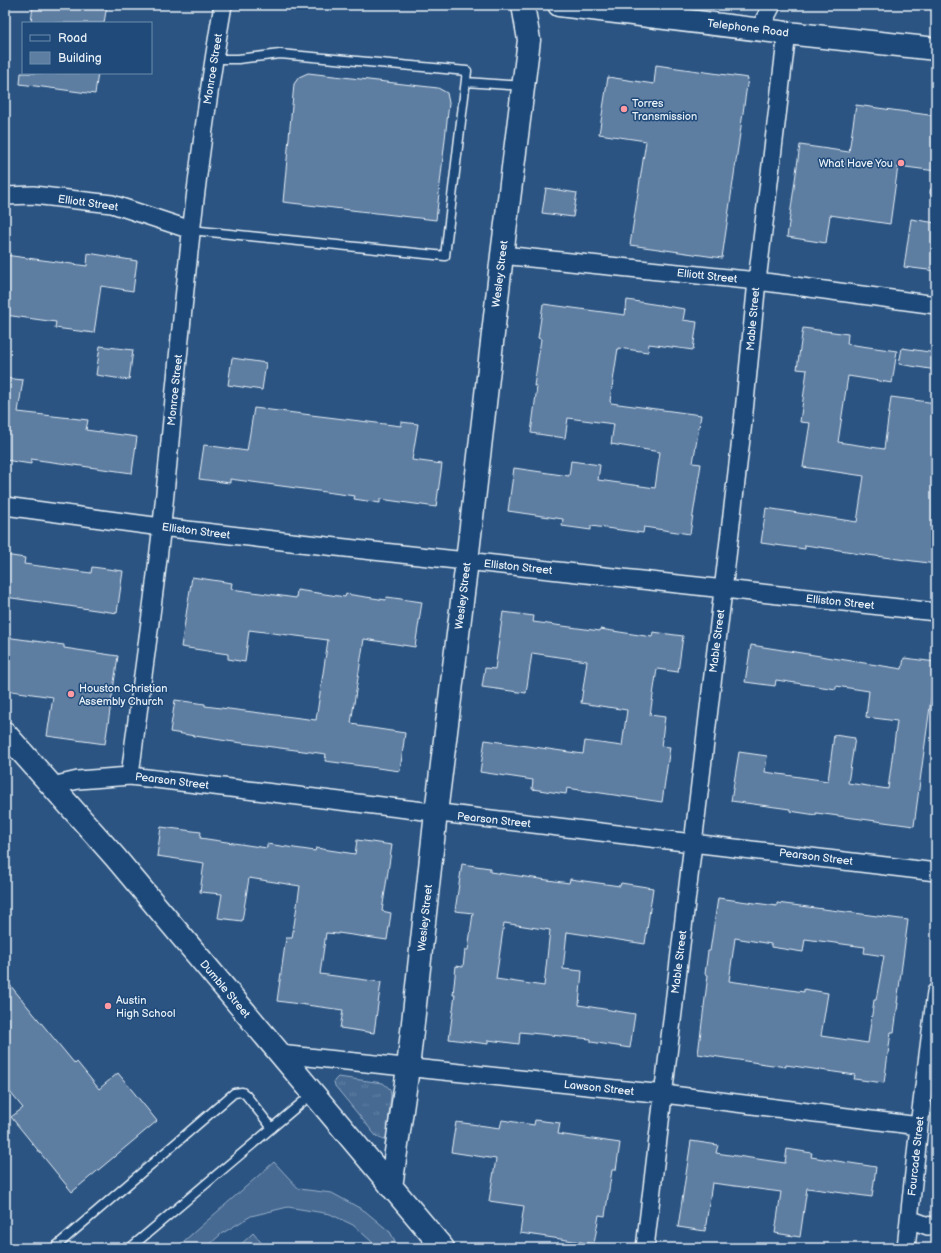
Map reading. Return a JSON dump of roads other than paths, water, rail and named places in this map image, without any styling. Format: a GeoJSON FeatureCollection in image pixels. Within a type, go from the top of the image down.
{"type":"FeatureCollection","features":[{"type":"Feature","properties":{"kind":"street","name":"Monroe Street"},"geometry":{"type":"LineString","coordinates":[[130,776],[162,527],[192,230],[210,78],[223,5]]}},
{"type":"Feature","properties":{"kind":"street","name":"Wesley Street"},"geometry":{"type":"LineString","coordinates":[[391,1187],[408,1068],[436,813],[529,40],[523,5]]}},
{"type":"Feature","properties":{"kind":"street","name":"Telephone Road"},"geometry":{"type":"LineString","coordinates":[[560,5],[758,30],[936,49]]}},
{"type":"Feature","properties":{"kind":"street"},"geometry":{"type":"LineString","coordinates":[[758,30],[772,5]]}},
{"type":"Feature","properties":{"kind":"street","name":"Mable Street"},"geometry":{"type":"LineString","coordinates":[[645,1248],[743,422],[757,281],[787,33]]}},
{"type":"Feature","properties":{"kind":"street","name":"Elliott Street"},"geometry":{"type":"LineString","coordinates":[[5,196],[33,196],[112,204],[192,230]]}},
{"type":"Feature","properties":{"kind":"street","name":"Elliott Street"},"geometry":{"type":"LineString","coordinates":[[502,255],[757,281],[936,305]]}},
{"type":"Feature","properties":{"kind":"street","name":"Elliston Street"},"geometry":{"type":"LineString","coordinates":[[5,506],[162,527],[936,612]]}},
{"type":"Feature","properties":{"kind":"street","name":"Dumble Street"},"geometry":{"type":"LineString","coordinates":[[5,733],[115,857],[443,1248]]}},
{"type":"Feature","properties":{"kind":"street","name":"Pearson Street"},"geometry":{"type":"LineString","coordinates":[[52,786],[78,780],[130,776],[936,872]]}},
{"type":"Feature","properties":{"kind":"street","name":"Fourcade Street"},"geometry":{"type":"LineString","coordinates":[[906,1248],[919,1126],[936,992]]}},
{"type":"Feature","properties":{"kind":"street","name":"Lawson Street"},"geometry":{"type":"LineString","coordinates":[[279,1054],[664,1094],[919,1126]]}},
{"type":"Feature","properties":{"kind":"street"},"geometry":{"type":"LineString","coordinates":[[909,1219],[928,1226],[936,1225]]}},
{"type":"Feature","properties":{"kind":"lane"},"geometry":{"type":"LineString","coordinates":[[192,230],[445,256],[467,71],[280,54],[238,59],[214,58]]}},
{"type":"Feature","properties":{"kind":"lane"},"geometry":{"type":"LineString","coordinates":[[466,82],[523,86]]}},
{"type":"Feature","properties":{"kind":"lane"},"geometry":{"type":"LineString","coordinates":[[54,1248],[234,1093],[242,1092],[246,1095],[272,1128]]}},
{"type":"Feature","properties":{"kind":"lane"},"geometry":{"type":"LineString","coordinates":[[130,1248],[313,1093]]}},
{"type":"Feature","properties":{"kind":"place","name":"Torres Transmission"},"geometry":{"type":"Point","coordinates":[624,109]}},
{"type":"Feature","properties":{"kind":"place","name":"What Have You"},"geometry":{"type":"Point","coordinates":[901,163]}},
{"type":"Feature","properties":{"kind":"place","name":"Houston Christian Assembly Church"},"geometry":{"type":"Point","coordinates":[71,694]}},
{"type":"Feature","properties":{"kind":"place","name":"Austin High School"},"geometry":{"type":"Point","coordinates":[108,1006]}}]}
